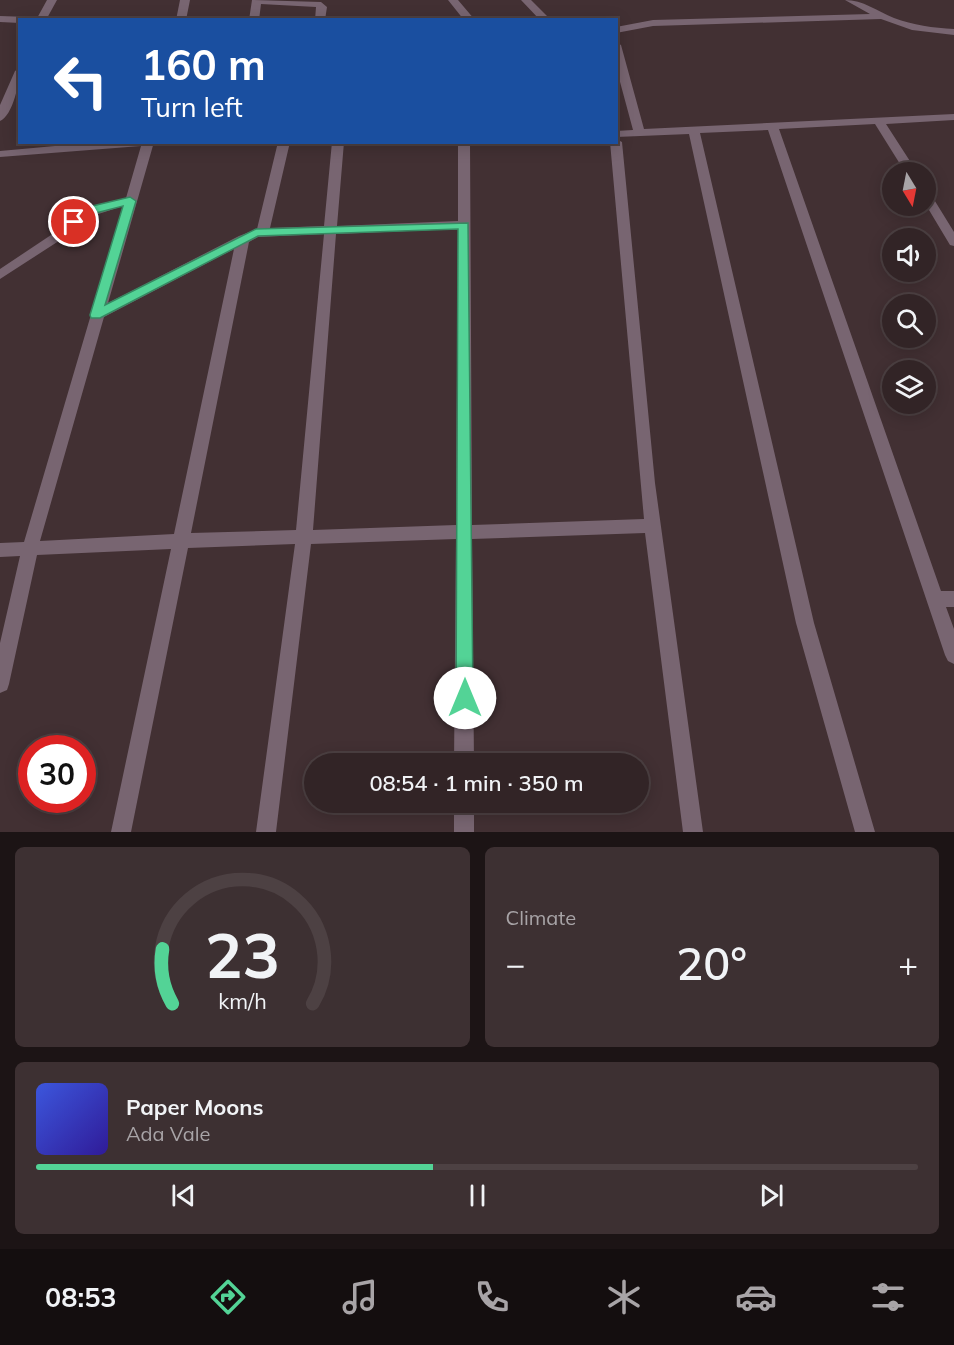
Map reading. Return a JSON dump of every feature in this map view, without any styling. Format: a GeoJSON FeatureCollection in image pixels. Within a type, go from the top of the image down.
{"type":"FeatureCollection","features":[{"type":"Feature","properties":{"kind":"street"},"geometry":{"type":"LineString","coordinates":[[42,18],[51,0]]}},
{"type":"Feature","properties":{"kind":"street"},"geometry":{"type":"LineString","coordinates":[[181,18],[185,0]]}},
{"type":"Feature","properties":{"kind":"street"},"geometry":{"type":"LineString","coordinates":[[453,0],[468,18]]}},
{"type":"Feature","properties":{"kind":"street"},"geometry":{"type":"LineString","coordinates":[[526,0],[544,18]]}},
{"type":"Feature","properties":{"kind":"street"},"geometry":{"type":"LineString","coordinates":[[850,0],[879,17],[915,28],[954,32]]}},
{"type":"Feature","properties":{"kind":"street"},"geometry":{"type":"LineString","coordinates":[[254,18],[257,1],[318,4],[322,7],[320,18]]}},
{"type":"Feature","properties":{"kind":"street"},"geometry":{"type":"LineString","coordinates":[[618,30],[653,23],[879,17]]}},
{"type":"Feature","properties":{"kind":"street"},"geometry":{"type":"LineString","coordinates":[[0,19],[18,20]]}},
{"type":"Feature","properties":{"kind":"street"},"geometry":{"type":"LineString","coordinates":[[618,53],[639,132]]}},
{"type":"Feature","properties":{"kind":"street"},"geometry":{"type":"LineString","coordinates":[[0,118],[18,76]]}},
{"type":"Feature","properties":{"kind":"street"},"geometry":{"type":"LineString","coordinates":[[618,134],[954,117]]}},
{"type":"Feature","properties":{"kind":"street"},"geometry":{"type":"LineString","coordinates":[[878,120],[904,162]]}},
{"type":"Feature","properties":{"kind":"street"},"geometry":{"type":"LineString","coordinates":[[772,126],[954,655]]}},
{"type":"Feature","properties":{"kind":"street"},"geometry":{"type":"LineString","coordinates":[[694,130],[805,623],[865,832]]}},
{"type":"Feature","properties":{"kind":"street"},"geometry":{"type":"LineString","coordinates":[[0,154],[98,144]]}},
{"type":"Feature","properties":{"kind":"street"},"geometry":{"type":"LineString","coordinates":[[0,684],[30,549],[146,144]]}},
{"type":"Feature","properties":{"kind":"street"},"geometry":{"type":"LineString","coordinates":[[263,232],[284,144]]}},
{"type":"Feature","properties":{"kind":"street"},"geometry":{"type":"LineString","coordinates":[[266,832],[304,537],[338,144]]}},
{"type":"Feature","properties":{"kind":"street"},"geometry":{"type":"LineString","coordinates":[[464,144],[464,753]]}},
{"type":"Feature","properties":{"kind":"street"},"geometry":{"type":"LineString","coordinates":[[616,144],[653,526],[693,832]]}},
{"type":"Feature","properties":{"kind":"street"},"geometry":{"type":"LineString","coordinates":[[0,275],[61,234],[82,215],[92,210],[130,201]]}},
{"type":"Feature","properties":{"kind":"street"},"geometry":{"type":"LineString","coordinates":[[936,212],[954,242]]}},
{"type":"Feature","properties":{"kind":"street"},"geometry":{"type":"LineString","coordinates":[[96,315],[243,239],[263,232],[464,225]]}},
{"type":"Feature","properties":{"kind":"street"},"geometry":{"type":"LineString","coordinates":[[121,832],[179,541],[243,239]]}},
{"type":"Feature","properties":{"kind":"street"},"geometry":{"type":"LineString","coordinates":[[0,550],[179,541],[653,526]]}},
{"type":"Feature","properties":{"kind":"street"},"geometry":{"type":"LineString","coordinates":[[934,599],[954,599]]}},
{"type":"Feature","properties":{"kind":"street"},"geometry":{"type":"LineString","coordinates":[[464,813],[464,832]]}},
{"type":"Feature","properties":{"kind":"route"},"geometry":{"type":"LineString","coordinates":[[74,222],[92,210],[130,201],[96,315],[256,233],[464,225],[465,698]]}}]}
